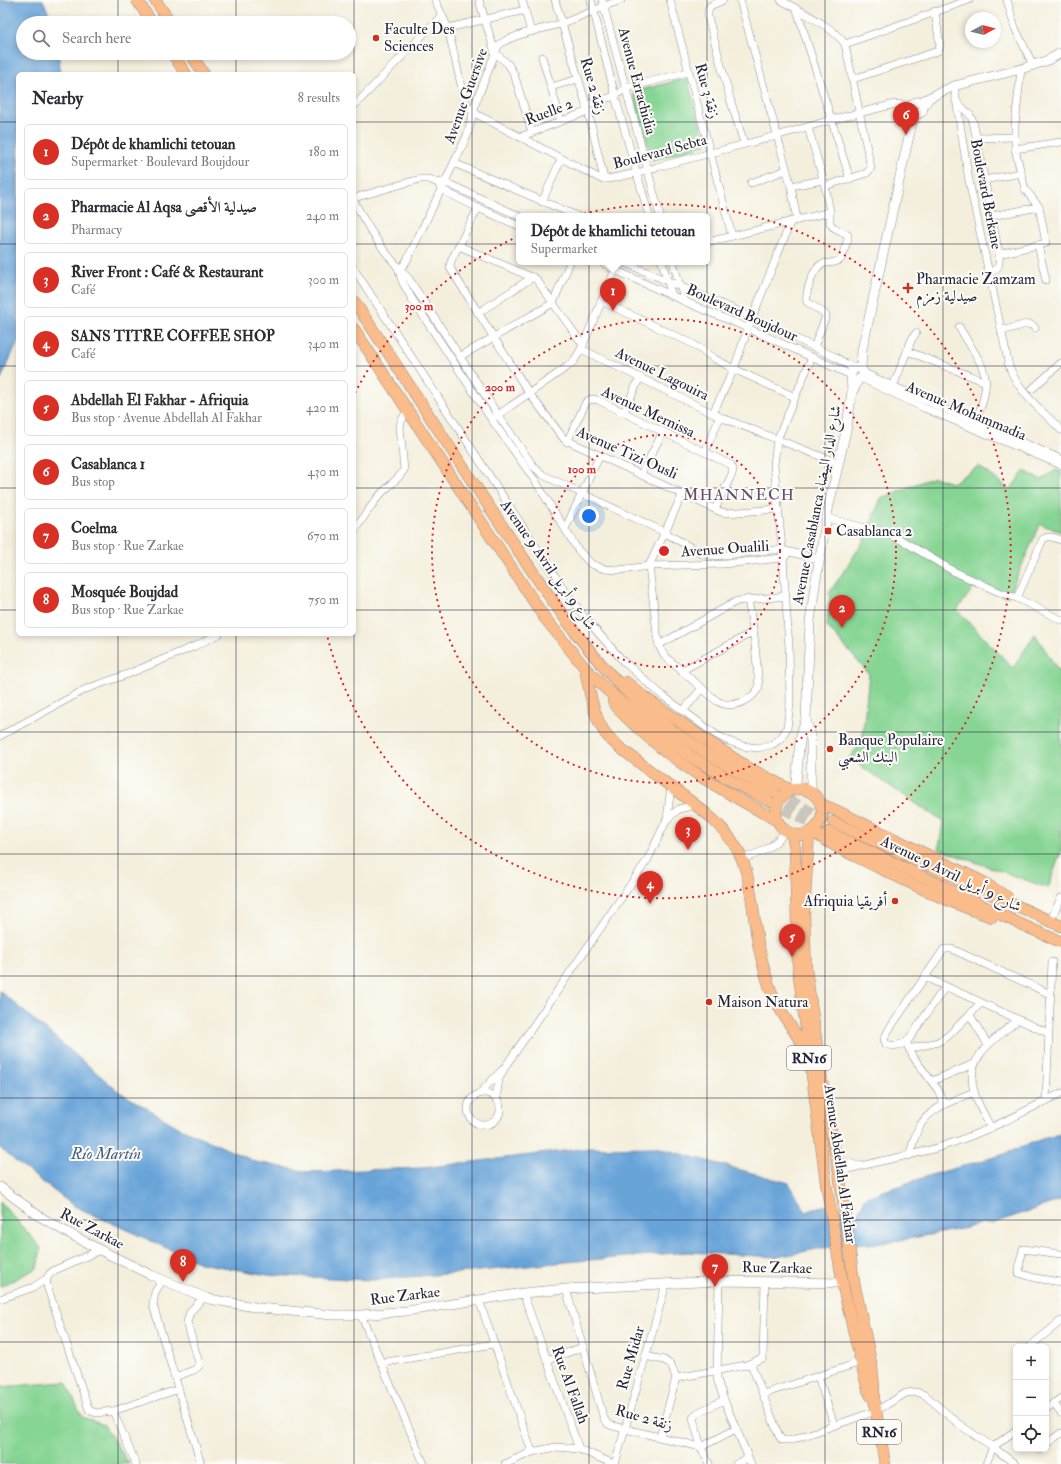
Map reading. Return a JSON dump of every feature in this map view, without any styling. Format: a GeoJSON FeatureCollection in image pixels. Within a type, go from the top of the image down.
{"type":"FeatureCollection","features":[{"type":"Feature","properties":{"kind":"main road"},"geometry":{"type":"LineString","coordinates":[[137,0],[147,16]]}},
{"type":"Feature","properties":{"kind":"main road"},"geometry":{"type":"LineString","coordinates":[[155,0],[165,16]]}},
{"type":"Feature","properties":{"kind":"main road"},"geometry":{"type":"LineString","coordinates":[[177,60],[185,72]]}},
{"type":"Feature","properties":{"kind":"main road"},"geometry":{"type":"LineString","coordinates":[[195,60],[203,72]]}},
{"type":"Feature","properties":{"kind":"main road","name":"Avenue 9 Avril شارع 9 أبريل"},"geometry":{"type":"LineString","coordinates":[[356,304],[554,605],[576,634],[640,705],[669,728],[772,797],[730,780],[690,756],[660,734],[607,690],[585,668],[544,617],[356,332]]}},
{"type":"Feature","properties":{"kind":"main road"},"geometry":{"type":"LineString","coordinates":[[604,666],[611,669],[644,697],[749,768],[793,789]]}},
{"type":"Feature","properties":{"kind":"main road"},"geometry":{"type":"LineString","coordinates":[[585,668],[591,696],[601,727],[608,738],[619,748],[695,805],[726,833],[742,859],[750,891],[758,943],[765,975],[774,999],[808,1052]]}},
{"type":"Feature","properties":{"kind":"main road"},"geometry":{"type":"LineString","coordinates":[[607,690],[614,704],[623,715],[652,742],[696,773],[778,821]]}},
{"type":"Feature","properties":{"kind":"main road"},"geometry":{"type":"LineString","coordinates":[[778,821],[776,812],[779,800],[782,796],[793,789],[800,788],[810,791],[817,797],[821,804],[983,882],[999,891],[1021,909]]}},
{"type":"Feature","properties":{"kind":"main road","name":"RN16"},"geometry":{"type":"LineString","coordinates":[[810,832],[821,821],[821,804]]}},
{"type":"Feature","properties":{"kind":"main road","name":"RN16"},"geometry":{"type":"LineString","coordinates":[[778,821],[789,833]]}},
{"type":"Feature","properties":{"kind":"main road","name":"Avenue 9 Avril شارع 9 أبريل"},"geometry":{"type":"LineString","coordinates":[[833,822],[1061,926]]}},
{"type":"Feature","properties":{"kind":"main road"},"geometry":{"type":"LineString","coordinates":[[789,833],[803,835],[810,832],[832,845],[939,896],[980,913],[1018,923]]}},
{"type":"Feature","properties":{"kind":"main road","name":"Avenue Abdellah Al Fakhar"},"geometry":{"type":"LineString","coordinates":[[810,832],[804,913],[806,969],[825,1101],[840,1176],[854,1282],[872,1367],[874,1399],[885,1464]]}},
{"type":"Feature","properties":{"kind":"main road","name":"Avenue 9 Avril شارع 9 أبريل"},"geometry":{"type":"LineString","coordinates":[[828,832],[1061,942]]}},
{"type":"Feature","properties":{"kind":"main road","name":"Avenue Abdellah Al Fakhar"},"geometry":{"type":"LineString","coordinates":[[789,833],[795,849],[798,968],[826,1183],[842,1283],[860,1362],[868,1390],[874,1399]]}},
{"type":"Feature","properties":{"kind":"street","name":"Boulevard Sebta"},"geometry":{"type":"LineString","coordinates":[[435,0],[448,28],[467,105],[474,112],[520,137],[561,159],[604,179],[637,173],[859,112],[895,104],[917,107]]}},
{"type":"Feature","properties":{"kind":"street"},"geometry":{"type":"LineString","coordinates":[[479,0],[495,53],[508,64],[514,74],[532,132]]}},
{"type":"Feature","properties":{"kind":"street"},"geometry":{"type":"LineString","coordinates":[[522,0],[531,32]]}},
{"type":"Feature","properties":{"kind":"street","name":"Rue 2 زنقة"},"geometry":{"type":"LineString","coordinates":[[555,0],[586,108],[604,179]]}},
{"type":"Feature","properties":{"kind":"street","name":"Avenue Errachidia"},"geometry":{"type":"LineString","coordinates":[[591,0],[615,96],[648,213]]}},
{"type":"Feature","properties":{"kind":"street","name":"Avenue Guersive"},"geometry":{"type":"LineString","coordinates":[[399,270],[406,262],[441,184],[454,163],[470,128],[474,112],[498,46],[503,42],[594,11],[603,3],[621,0]]}},
{"type":"Feature","properties":{"kind":"street","name":"Rue 3 زنقة"},"geometry":{"type":"LineString","coordinates":[[670,0],[732,236]]}},
{"type":"Feature","properties":{"kind":"street"},"geometry":{"type":"LineString","coordinates":[[723,0],[710,6],[708,18],[744,143]]}},
{"type":"Feature","properties":{"kind":"street"},"geometry":{"type":"LineString","coordinates":[[713,413],[734,369],[752,318],[794,221],[791,186],[776,136],[740,0]]}},
{"type":"Feature","properties":{"kind":"street"},"geometry":{"type":"LineString","coordinates":[[781,0],[830,29],[845,44],[872,168],[867,173],[850,179],[791,186]]}},
{"type":"Feature","properties":{"kind":"street"},"geometry":{"type":"LineString","coordinates":[[845,44],[969,0]]}},
{"type":"Feature","properties":{"kind":"street"},"geometry":{"type":"LineString","coordinates":[[1007,0],[1015,28],[1033,65]]}},
{"type":"Feature","properties":{"kind":"street","name":"Avenue Errachidia"},"geometry":{"type":"LineString","coordinates":[[603,3],[659,213]]}},
{"type":"Feature","properties":{"kind":"street"},"geometry":{"type":"LineString","coordinates":[[448,28],[525,10]]}},
{"type":"Feature","properties":{"kind":"street"},"geometry":{"type":"LineString","coordinates":[[797,10],[850,179]]}},
{"type":"Feature","properties":{"kind":"street"},"geometry":{"type":"LineString","coordinates":[[853,79],[938,51],[940,46],[935,11]]}},
{"type":"Feature","properties":{"kind":"street"},"geometry":{"type":"LineString","coordinates":[[356,104],[442,15]]}},
{"type":"Feature","properties":{"kind":"street"},"geometry":{"type":"LineString","coordinates":[[917,107],[939,92],[954,86],[1022,69],[1052,58],[1061,53]]}},
{"type":"Feature","properties":{"kind":"street"},"geometry":{"type":"LineString","coordinates":[[542,57],[561,121]]}},
{"type":"Feature","properties":{"kind":"street"},"geometry":{"type":"LineString","coordinates":[[999,254],[1046,243],[1039,206],[1025,189],[1015,149],[1022,69]]}},
{"type":"Feature","properties":{"kind":"street"},"geometry":{"type":"LineString","coordinates":[[615,96],[626,88],[688,72]]}},
{"type":"Feature","properties":{"kind":"street"},"geometry":{"type":"LineString","coordinates":[[551,87],[578,79]]}},
{"type":"Feature","properties":{"kind":"street","name":"Boulevard Berkane"},"geometry":{"type":"LineString","coordinates":[[954,86],[969,181],[1008,366],[1018,387],[1061,430]]}},
{"type":"Feature","properties":{"kind":"street","name":"Ruelle 2"},"geometry":{"type":"LineString","coordinates":[[520,137],[561,121],[586,108],[615,96]]}},
{"type":"Feature","properties":{"kind":"street"},"geometry":{"type":"LineString","coordinates":[[956,100],[970,115],[973,121],[999,254],[1000,260],[998,268],[989,274]]}},
{"type":"Feature","properties":{"kind":"street","name":"Avenue Casablanca شارع الدار البيضاء"},"geometry":{"type":"LineString","coordinates":[[810,791],[811,740],[806,719],[810,622],[818,559],[846,431],[852,392],[917,107]]}},
{"type":"Feature","properties":{"kind":"street"},"geometry":{"type":"LineString","coordinates":[[808,127],[824,183],[831,225],[848,235],[841,259],[838,262],[824,264],[816,270],[807,291],[807,302],[825,314],[826,319],[814,347]]}},
{"type":"Feature","properties":{"kind":"street"},"geometry":{"type":"LineString","coordinates":[[976,138],[1015,137]]}},
{"type":"Feature","properties":{"kind":"street"},"geometry":{"type":"LineString","coordinates":[[1015,149],[1061,142]]}},
{"type":"Feature","properties":{"kind":"street"},"geometry":{"type":"LineString","coordinates":[[542,202],[561,159]]}},
{"type":"Feature","properties":{"kind":"street"},"geometry":{"type":"LineString","coordinates":[[454,163],[570,213]]}},
{"type":"Feature","properties":{"kind":"street"},"geometry":{"type":"LineString","coordinates":[[751,183],[786,170]]}},
{"type":"Feature","properties":{"kind":"street"},"geometry":{"type":"LineString","coordinates":[[984,180],[1021,173]]}},
{"type":"Feature","properties":{"kind":"street"},"geometry":{"type":"LineString","coordinates":[[356,197],[420,179],[429,179],[516,215]]}},
{"type":"Feature","properties":{"kind":"street"},"geometry":{"type":"LineString","coordinates":[[441,184],[478,208],[516,225]]}},
{"type":"Feature","properties":{"kind":"street","name":"Avenue Oualili"},"geometry":{"type":"LineString","coordinates":[[356,204],[376,238],[399,270],[409,279],[534,467],[543,474],[664,532],[702,554],[716,556],[771,550],[783,554]]}},
{"type":"Feature","properties":{"kind":"street"},"geometry":{"type":"LineString","coordinates":[[991,216],[1039,206]]}},
{"type":"Feature","properties":{"kind":"street","name":"Avenue Tizi Ousli"},"geometry":{"type":"LineString","coordinates":[[478,208],[451,261],[450,268],[529,393],[567,442],[600,455],[726,513],[778,509]]}},
{"type":"Feature","properties":{"kind":"street"},"geometry":{"type":"LineString","coordinates":[[710,242],[830,212]]}},
{"type":"Feature","properties":{"kind":"street"},"geometry":{"type":"LineString","coordinates":[[1038,245],[1046,280]]}},
{"type":"Feature","properties":{"kind":"street"},"geometry":{"type":"LineString","coordinates":[[459,246],[533,277],[539,282],[582,347]]}},
{"type":"Feature","properties":{"kind":"street"},"geometry":{"type":"LineString","coordinates":[[461,356],[553,303],[569,265]]}},
{"type":"Feature","properties":{"kind":"street","name":"Boulevard Boujdour"},"geometry":{"type":"LineString","coordinates":[[606,265],[787,347],[857,373]]}},
{"type":"Feature","properties":{"kind":"street","name":"Boulevard Boujdour"},"geometry":{"type":"LineString","coordinates":[[630,265],[752,318],[835,357],[857,373]]}},
{"type":"Feature","properties":{"kind":"street"},"geometry":{"type":"LineString","coordinates":[[663,265],[672,296]]}},
{"type":"Feature","properties":{"kind":"street"},"geometry":{"type":"LineString","coordinates":[[674,265],[685,302]]}},
{"type":"Feature","properties":{"kind":"street","name":"Avenue Oualili"},"geometry":{"type":"LineString","coordinates":[[399,270],[402,282],[412,299],[492,420],[536,482],[564,529],[586,560],[598,567],[619,570],[649,566],[723,564],[791,553],[818,559]]}},
{"type":"Feature","properties":{"kind":"street"},"geometry":{"type":"LineString","coordinates":[[492,420],[571,364],[582,347],[615,270]]}},
{"type":"Feature","properties":{"kind":"street"},"geometry":{"type":"LineString","coordinates":[[356,272],[574,604],[604,641],[623,661],[663,696],[715,734],[728,741],[743,746],[758,748],[772,744],[781,738],[787,728],[790,704],[789,647],[783,554],[774,464],[777,440],[812,357]]}},
{"type":"Feature","properties":{"kind":"street"},"geometry":{"type":"LineString","coordinates":[[478,313],[533,277]]}},
{"type":"Feature","properties":{"kind":"street"},"geometry":{"type":"LineString","coordinates":[[601,301],[691,343],[715,359],[734,369],[795,397]]}},
{"type":"Feature","properties":{"kind":"street"},"geometry":{"type":"LineString","coordinates":[[1001,331],[1027,324],[1032,325],[1035,328]]}},
{"type":"Feature","properties":{"kind":"street"},"geometry":{"type":"LineString","coordinates":[[959,327],[983,366],[986,382],[985,397],[974,426]]}},
{"type":"Feature","properties":{"kind":"street"},"geometry":{"type":"LineString","coordinates":[[891,389],[916,333]]}},
{"type":"Feature","properties":{"kind":"street","name":"Avenue Lagouira"},"geometry":{"type":"LineString","coordinates":[[582,347],[640,378],[720,417],[838,463]]}},
{"type":"Feature","properties":{"kind":"street"},"geometry":{"type":"LineString","coordinates":[[907,351],[986,382]]}},
{"type":"Feature","properties":{"kind":"street"},"geometry":{"type":"LineString","coordinates":[[1032,389],[1061,363]]}},
{"type":"Feature","properties":{"kind":"street","name":"Avenue Mohammadia"},"geometry":{"type":"LineString","coordinates":[[857,373],[1061,465]]}},
{"type":"Feature","properties":{"kind":"street"},"geometry":{"type":"LineString","coordinates":[[624,412],[640,378]]}},
{"type":"Feature","properties":{"kind":"street","name":"Avenue Mernissa"},"geometry":{"type":"LineString","coordinates":[[567,442],[588,400],[598,400],[731,465],[733,469],[732,474],[715,509]]}},
{"type":"Feature","properties":{"kind":"street"},"geometry":{"type":"LineString","coordinates":[[356,528],[372,504],[398,479],[404,470],[400,428],[401,422],[407,410]]}},
{"type":"Feature","properties":{"kind":"street"},"geometry":{"type":"LineString","coordinates":[[705,452],[720,417]]}},
{"type":"Feature","properties":{"kind":"street","name":"Avenue Mohammadia"},"geometry":{"type":"LineString","coordinates":[[974,426],[1061,459]]}},
{"type":"Feature","properties":{"kind":"street"},"geometry":{"type":"LineString","coordinates":[[641,474],[663,432]]}},
{"type":"Feature","properties":{"kind":"street"},"geometry":{"type":"LineString","coordinates":[[564,529],[583,493],[600,455]]}},
{"type":"Feature","properties":{"kind":"street"},"geometry":{"type":"LineString","coordinates":[[536,482],[543,474]]}},
{"type":"Feature","properties":{"kind":"street"},"geometry":{"type":"LineString","coordinates":[[683,493],[649,566],[659,646],[664,655],[717,702],[728,706],[746,700],[757,692],[759,687],[754,632],[748,599]]}},
{"type":"Feature","properties":{"kind":"street"},"geometry":{"type":"LineString","coordinates":[[826,518],[885,533],[903,541],[953,571],[999,592],[1017,598],[1061,620]]}},
{"type":"Feature","properties":{"kind":"street"},"geometry":{"type":"LineString","coordinates":[[1017,598],[1043,539],[1046,537],[1061,540]]}},
{"type":"Feature","properties":{"kind":"street"},"geometry":{"type":"LineString","coordinates":[[698,564],[702,554]]}},
{"type":"Feature","properties":{"kind":"street"},"geometry":{"type":"LineString","coordinates":[[659,646],[737,601],[786,596]]}},
{"type":"Feature","properties":{"kind":"street"},"geometry":{"type":"LineString","coordinates":[[682,671],[754,632]]}},
{"type":"Feature","properties":{"kind":"street"},"geometry":{"type":"LineString","coordinates":[[0,736],[86,689],[128,674],[215,636]]}},
{"type":"Feature","properties":{"kind":"street"},"geometry":{"type":"LineString","coordinates":[[683,711],[702,688]]}},
{"type":"Feature","properties":{"kind":"street","name":"Avenue Casablanca شارع الدار البيضاء"},"geometry":{"type":"LineString","coordinates":[[793,789],[799,744],[806,719]]}},
{"type":"Feature","properties":{"kind":"street"},"geometry":{"type":"LineString","coordinates":[[496,1099],[499,1079],[505,1067],[641,871],[654,848],[667,819],[671,786]]}},
{"type":"Feature","properties":{"kind":"street"},"geometry":{"type":"LineString","coordinates":[[667,819],[679,809],[695,805]]}},
{"type":"Feature","properties":{"kind":"street"},"geometry":{"type":"LineString","coordinates":[[742,859],[760,853],[789,833]]}},
{"type":"Feature","properties":{"kind":"street"},"geometry":{"type":"LineString","coordinates":[[1050,921],[1061,898]]}},
{"type":"Feature","properties":{"kind":"street"},"geometry":{"type":"LineString","coordinates":[[945,986],[907,1042],[890,1046],[886,1044],[884,1039],[888,1031],[944,949],[952,949],[1050,994]]}},
{"type":"Feature","properties":{"kind":"street"},"geometry":{"type":"LineString","coordinates":[[1046,1101],[1052,962]]}},
{"type":"Feature","properties":{"kind":"street"},"geometry":{"type":"LineString","coordinates":[[925,977],[981,1004],[1048,1033]]}},
{"type":"Feature","properties":{"kind":"street"},"geometry":{"type":"LineString","coordinates":[[909,1049],[938,1042],[948,1036],[981,1004]]}},
{"type":"Feature","properties":{"kind":"street"},"geometry":{"type":"LineString","coordinates":[[970,1015],[988,1045]]}},
{"type":"Feature","properties":{"kind":"street"},"geometry":{"type":"LineString","coordinates":[[990,1128],[974,1092],[971,1073],[974,1064],[988,1045],[1018,1020]]}},
{"type":"Feature","properties":{"kind":"street"},"geometry":{"type":"LineString","coordinates":[[907,1042],[909,1049],[938,1090],[944,1104]]}},
{"type":"Feature","properties":{"kind":"street"},"geometry":{"type":"LineString","coordinates":[[932,1081],[974,1064]]}},
{"type":"Feature","properties":{"kind":"street"},"geometry":{"type":"LineString","coordinates":[[480,1093],[489,1094],[496,1099],[500,1108],[497,1118],[489,1124],[479,1124],[471,1118],[468,1108],[471,1099],[480,1093],[505,1067]]}},
{"type":"Feature","properties":{"kind":"street"},"geometry":{"type":"LineString","coordinates":[[909,1156],[918,1130],[924,1120],[932,1112],[944,1104],[974,1092]]}},
{"type":"Feature","properties":{"kind":"street"},"geometry":{"type":"LineString","coordinates":[[840,1176],[859,1166],[909,1156],[943,1146],[990,1128],[1061,1094]]}},
{"type":"Feature","properties":{"kind":"street"},"geometry":{"type":"LineString","coordinates":[[837,1160],[859,1166]]}},
{"type":"Feature","properties":{"kind":"street","name":"Rue Zarkae"},"geometry":{"type":"LineString","coordinates":[[0,1187],[39,1216],[100,1250],[163,1280],[204,1297],[260,1308],[332,1315],[360,1316],[407,1311],[523,1293],[566,1289],[719,1281],[842,1283]]}},
{"type":"Feature","properties":{"kind":"street"},"geometry":{"type":"LineString","coordinates":[[1061,1254],[1023,1249],[1019,1273],[1035,1278],[1061,1282]]}},
{"type":"Feature","properties":{"kind":"street"},"geometry":{"type":"LineString","coordinates":[[0,1299],[34,1287],[46,1279],[49,1273],[100,1250]]}},
{"type":"Feature","properties":{"kind":"street"},"geometry":{"type":"LineString","coordinates":[[46,1279],[47,1286],[89,1410],[96,1413],[113,1411],[179,1389]]}},
{"type":"Feature","properties":{"kind":"street"},"geometry":{"type":"LineString","coordinates":[[163,1280],[155,1292],[153,1305],[201,1464]]}},
{"type":"Feature","properties":{"kind":"street"},"geometry":{"type":"LineString","coordinates":[[719,1281],[717,1379],[749,1461],[736,1464]]}},
{"type":"Feature","properties":{"kind":"street"},"geometry":{"type":"LineString","coordinates":[[676,1378],[751,1364],[761,1360],[764,1356],[765,1282]]}},
{"type":"Feature","properties":{"kind":"street","name":"Rue Midar"},"geometry":{"type":"LineString","coordinates":[[615,1464],[666,1284]]}},
{"type":"Feature","properties":{"kind":"street","name":"Rue 2 زنقة"},"geometry":{"type":"LineString","coordinates":[[566,1289],[604,1419],[608,1424],[701,1447]]}},
{"type":"Feature","properties":{"kind":"street","name":"Rue Al Fallah"},"geometry":{"type":"LineString","coordinates":[[523,1293],[579,1449]]}},
{"type":"Feature","properties":{"kind":"street"},"geometry":{"type":"LineString","coordinates":[[175,1377],[194,1370],[199,1366],[200,1363],[187,1322],[190,1312],[204,1297]]}},
{"type":"Feature","properties":{"kind":"street"},"geometry":{"type":"LineString","coordinates":[[479,1300],[532,1452]]}},
{"type":"Feature","properties":{"kind":"street"},"geometry":{"type":"LineString","coordinates":[[360,1316],[424,1464]]}},
{"type":"Feature","properties":{"kind":"street"},"geometry":{"type":"LineString","coordinates":[[1033,1344],[1061,1321]]}},
{"type":"Feature","properties":{"kind":"street"},"geometry":{"type":"LineString","coordinates":[[381,1363],[494,1344]]}},
{"type":"Feature","properties":{"kind":"street"},"geometry":{"type":"LineString","coordinates":[[547,1360],[583,1347]]}},
{"type":"Feature","properties":{"kind":"street"},"geometry":{"type":"LineString","coordinates":[[645,1356],[664,1360],[670,1365],[676,1378],[660,1437]]}},
{"type":"Feature","properties":{"kind":"street"},"geometry":{"type":"LineString","coordinates":[[763,1394],[860,1362]]}},
{"type":"Feature","properties":{"kind":"street"},"geometry":{"type":"LineString","coordinates":[[751,1364],[779,1436],[782,1440],[792,1440],[876,1411],[906,1393],[921,1392],[960,1425],[1015,1464]]}},
{"type":"Feature","properties":{"kind":"street"},"geometry":{"type":"LineString","coordinates":[[818,1376],[834,1425]]}},
{"type":"Feature","properties":{"kind":"street"},"geometry":{"type":"LineString","coordinates":[[1049,1406],[1061,1398]]}},
{"type":"Feature","properties":{"kind":"street"},"geometry":{"type":"LineString","coordinates":[[710,1464],[701,1447],[693,1422],[694,1416],[724,1400]]}},
{"type":"Feature","properties":{"kind":"street"},"geometry":{"type":"LineString","coordinates":[[1053,1403],[1061,1413]]}},
{"type":"Feature","properties":{"kind":"street"},"geometry":{"type":"LineString","coordinates":[[113,1411],[136,1464]]}},
{"type":"Feature","properties":{"kind":"street"},"geometry":{"type":"LineString","coordinates":[[701,1447],[736,1429]]}},
{"type":"Feature","properties":{"kind":"street"},"geometry":{"type":"LineString","coordinates":[[986,1464],[993,1447],[1013,1432]]}},
{"type":"Feature","properties":{"kind":"street"},"geometry":{"type":"LineString","coordinates":[[1049,1442],[1061,1433]]}},
{"type":"Feature","properties":{"kind":"street"},"geometry":{"type":"LineString","coordinates":[[505,1464],[532,1452],[556,1447],[579,1449],[615,1464]]}},
{"type":"Feature","properties":{"kind":"green space"},"geometry":{"type":"Polygon","coordinates":[[[687,78],[706,145],[652,160],[633,92],[687,78]]]}},
{"type":"Feature","properties":{"kind":"green space"},"geometry":{"type":"Polygon","coordinates":[[[979,466],[1010,490],[1024,471],[1042,480],[1056,470],[1061,472],[1061,532],[1040,524],[1008,597],[974,587],[957,610],[1013,668],[1035,634],[1061,675],[1061,851],[1048,888],[939,849],[943,822],[849,758],[862,742],[869,674],[827,626],[830,592],[863,542],[881,498],[934,477],[952,483],[979,466]]]}},
{"type":"Feature","properties":{"kind":"green space"},"geometry":{"type":"Polygon","coordinates":[[[0,1201],[41,1248],[37,1268],[0,1287],[0,1201]]]}},
{"type":"Feature","properties":{"kind":"green space"},"geometry":{"type":"Polygon","coordinates":[[[66,1382],[82,1417],[104,1425],[129,1464],[0,1464],[0,1387],[66,1382]]]}},
{"type":"Feature","properties":{"kind":"water"},"geometry":{"type":"Polygon","coordinates":[[[0,0],[43,0],[50,16],[16,16],[16,60],[59,60],[61,72],[16,72],[16,345],[0,381],[0,0]]]}},
{"type":"Feature","properties":{"kind":"water","name":"Río Martín"},"geometry":{"type":"Polygon","coordinates":[[[0,991],[118,1091],[178,1127],[256,1162],[308,1172],[422,1168],[589,1148],[656,1147],[789,1183],[806,1212],[826,1205],[857,1214],[866,1197],[931,1175],[1002,1155],[1042,1139],[1061,1134],[1061,1200],[994,1223],[982,1223],[967,1228],[890,1242],[822,1248],[777,1257],[688,1252],[372,1280],[268,1275],[200,1263],[74,1206],[0,1148],[0,991]]]}},
{"type":"Feature","properties":{"kind":"tunnel"},"geometry":{"type":"LineString","coordinates":[[774,792],[833,822]]}},
{"type":"Feature","properties":{"kind":"tunnel"},"geometry":{"type":"LineString","coordinates":[[769,801],[828,832]]}},
{"type":"Feature","properties":{"kind":"place","name":"Faculte Des Sciences"},"geometry":{"type":"Point","coordinates":[376,38]}},
{"type":"Feature","properties":{"kind":"place","name":"Casablanca 1"},"geometry":{"type":"Point","coordinates":[906,135]}},
{"type":"Feature","properties":{"kind":"place","name":"Pharmacie Zamzam صيدلية زمزم"},"geometry":{"type":"Point","coordinates":[908,288]}},
{"type":"Feature","properties":{"kind":"place","name":"Dépôt de khamlichi tetouan"},"geometry":{"type":"Point","coordinates":[613,311]}},
{"type":"Feature","properties":{"kind":"place","name":"Casablanca 2"},"geometry":{"type":"Point","coordinates":[828,531]}},
{"type":"Feature","properties":{"kind":"place","name":"Pharmacie Al Aqsa صيدلية الأقصى"},"geometry":{"type":"Point","coordinates":[842,628]}},
{"type":"Feature","properties":{"kind":"place","name":"Banque Populaire البنك الشعبي"},"geometry":{"type":"Point","coordinates":[830,749]}},
{"type":"Feature","properties":{"kind":"place","name":"River Front : Café & Restaurant"},"geometry":{"type":"Point","coordinates":[688,850]}},
{"type":"Feature","properties":{"kind":"place","name":"Afriquia أفريقيا"},"geometry":{"type":"Point","coordinates":[895,901]}},
{"type":"Feature","properties":{"kind":"place","name":"SANS TITRE COFFEE SHOP"},"geometry":{"type":"Point","coordinates":[650,904]}},
{"type":"Feature","properties":{"kind":"place","name":"Abdellah El Fakhar - Afriquia"},"geometry":{"type":"Point","coordinates":[792,957]}},
{"type":"Feature","properties":{"kind":"place","name":"Maison Natura"},"geometry":{"type":"Point","coordinates":[709,1002]}},
{"type":"Feature","properties":{"kind":"place","name":"Mosquée Boujdad"},"geometry":{"type":"Point","coordinates":[183,1282]}},
{"type":"Feature","properties":{"kind":"place","name":"Coelma"},"geometry":{"type":"Point","coordinates":[715,1287]}},
{"type":"Feature","properties":{"kind":"district","name":"MHANNECH"},"geometry":{"type":"Point","coordinates":[739,495]}}]}
